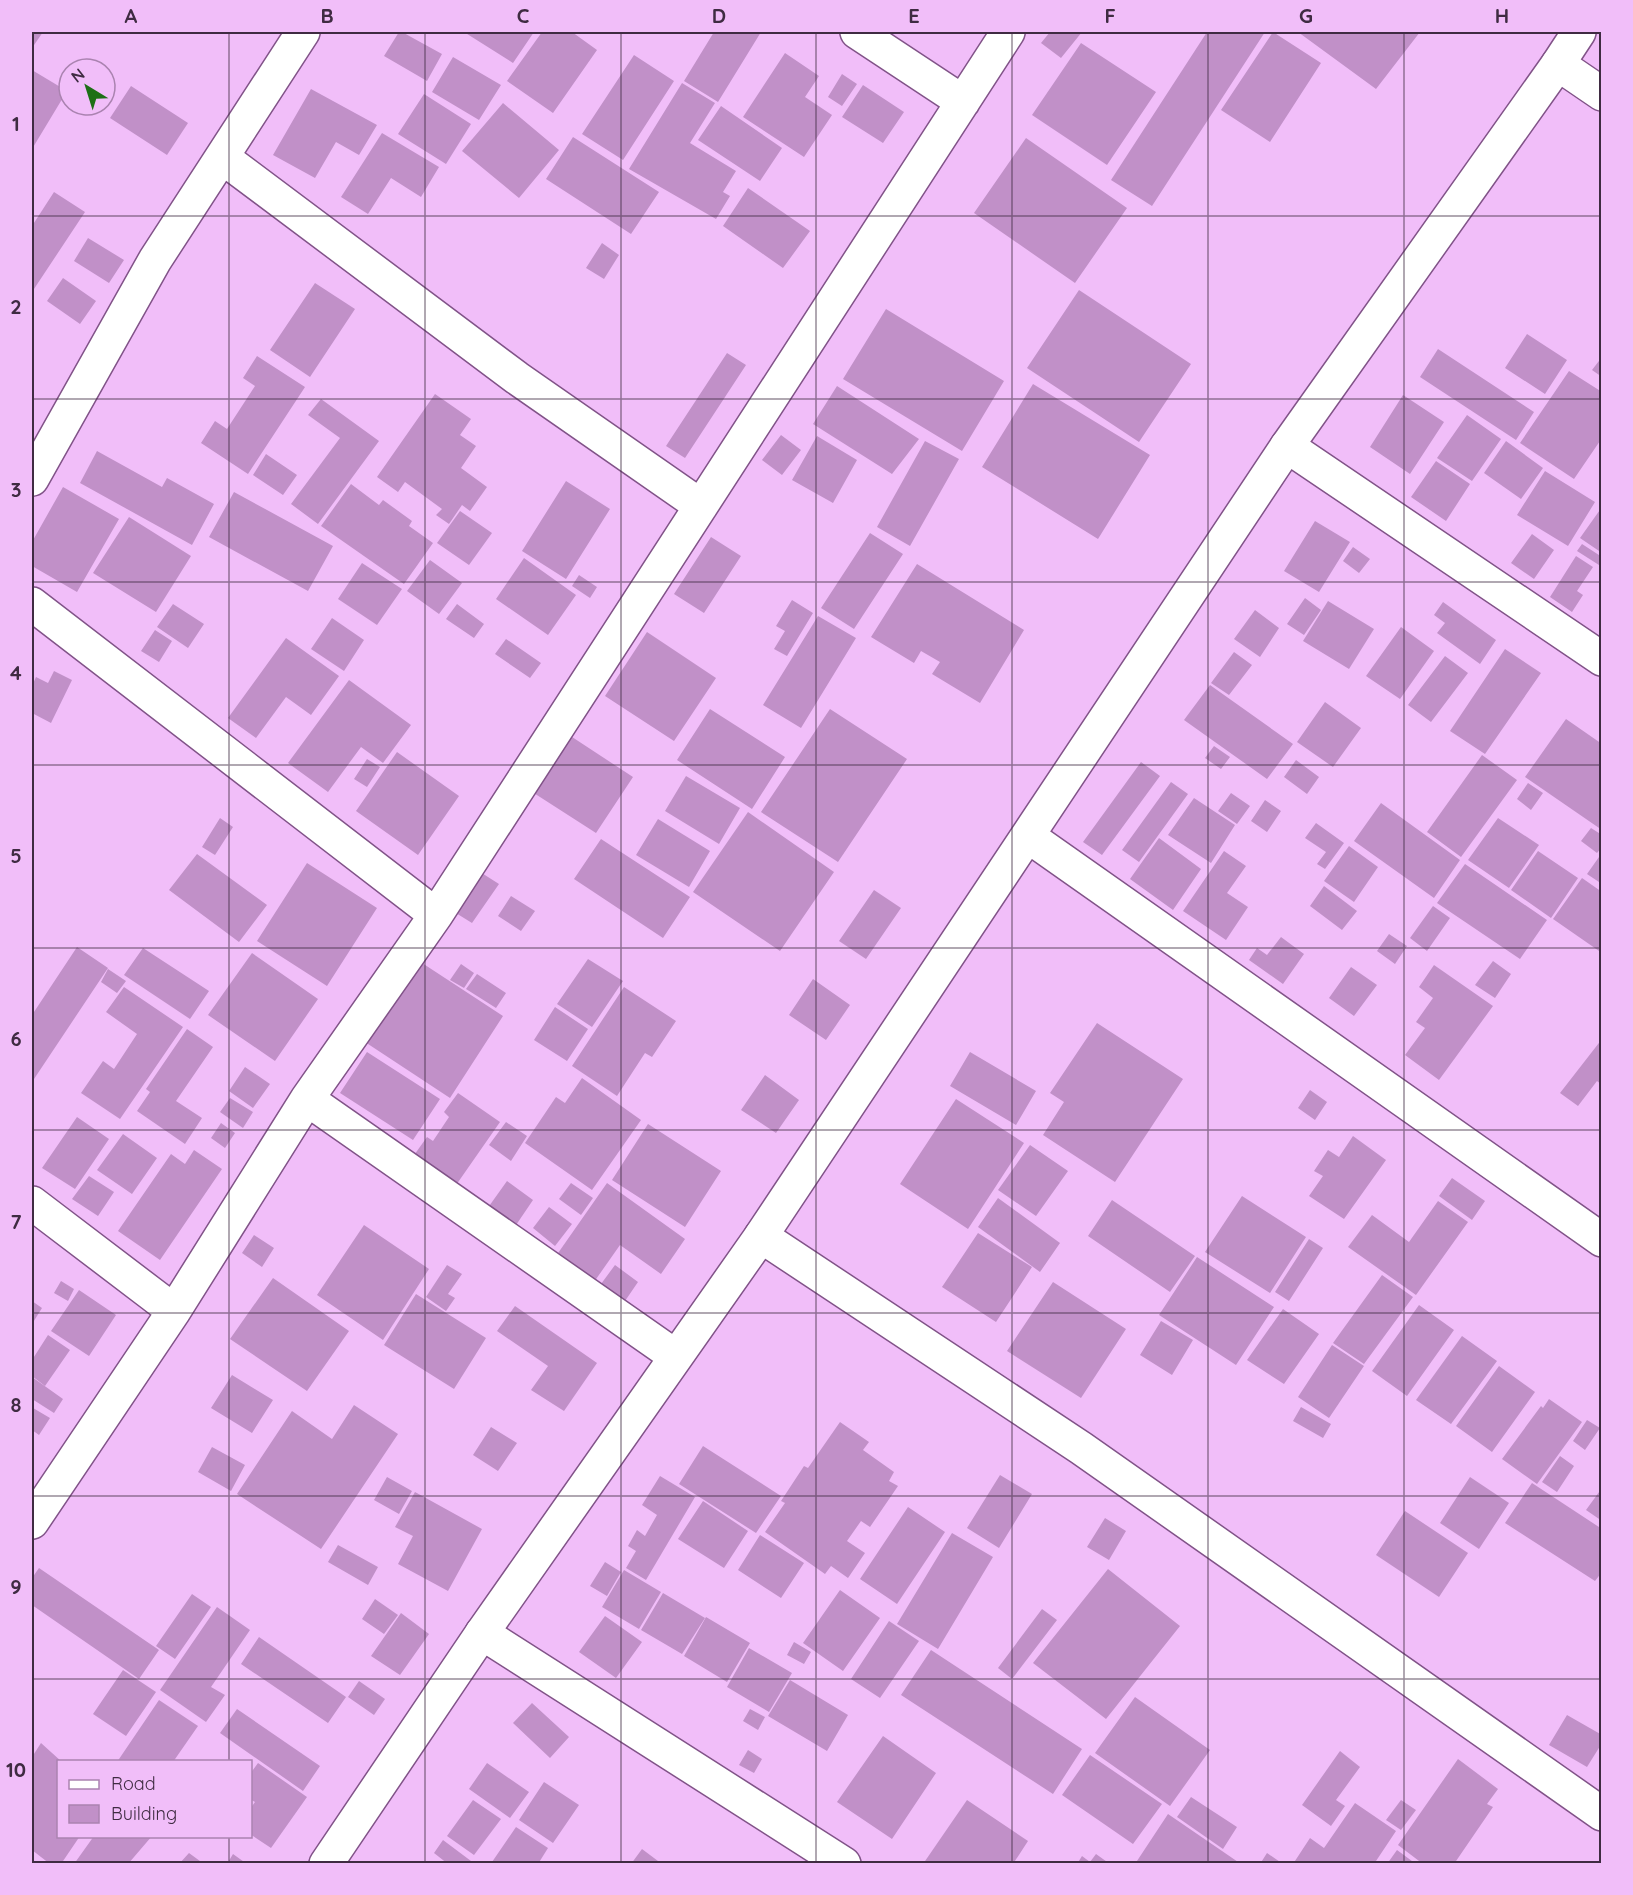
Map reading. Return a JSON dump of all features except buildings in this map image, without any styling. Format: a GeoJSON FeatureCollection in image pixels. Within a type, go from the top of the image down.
{"type":"FeatureCollection","features":[{"type":"Feature","properties":{"kind":"street"},"geometry":{"type":"LineString","coordinates":[[32,479],[155,260],[303,32]]}},
{"type":"Feature","properties":{"kind":"street"},"geometry":{"type":"LineString","coordinates":[[857,32],[963,102]]}},
{"type":"Feature","properties":{"kind":"street"},"geometry":{"type":"LineString","coordinates":[[32,1522],[174,1311],[307,1099],[436,915],[1008,32]]}},
{"type":"Feature","properties":{"kind":"street"},"geometry":{"type":"LineString","coordinates":[[326,1863],[482,1633],[761,1236],[1287,446],[1558,64],[1578,32]]}},
{"type":"Feature","properties":{"kind":"street"},"geometry":{"type":"LineString","coordinates":[[1558,64],[1602,94]]}},
{"type":"Feature","properties":{"kind":"street"},"geometry":{"type":"LineString","coordinates":[[222,157],[517,378],[701,506]]}},
{"type":"Feature","properties":{"kind":"street"},"geometry":{"type":"LineString","coordinates":[[1287,446],[1602,659]]}},
{"type":"Feature","properties":{"kind":"street"},"geometry":{"type":"LineString","coordinates":[[32,604],[436,915]]}},
{"type":"Feature","properties":{"kind":"street"},"geometry":{"type":"LineString","coordinates":[[1028,836],[1602,1240]]}},
{"type":"Feature","properties":{"kind":"street"},"geometry":{"type":"LineString","coordinates":[[307,1099],[675,1356]]}},
{"type":"Feature","properties":{"kind":"street"},"geometry":{"type":"LineString","coordinates":[[32,1203],[174,1311]]}},
{"type":"Feature","properties":{"kind":"street"},"geometry":{"type":"LineString","coordinates":[[761,1236],[1081,1448],[1602,1814]]}},
{"type":"Feature","properties":{"kind":"street"},"geometry":{"type":"LineString","coordinates":[[482,1633],[844,1863]]}}]}
